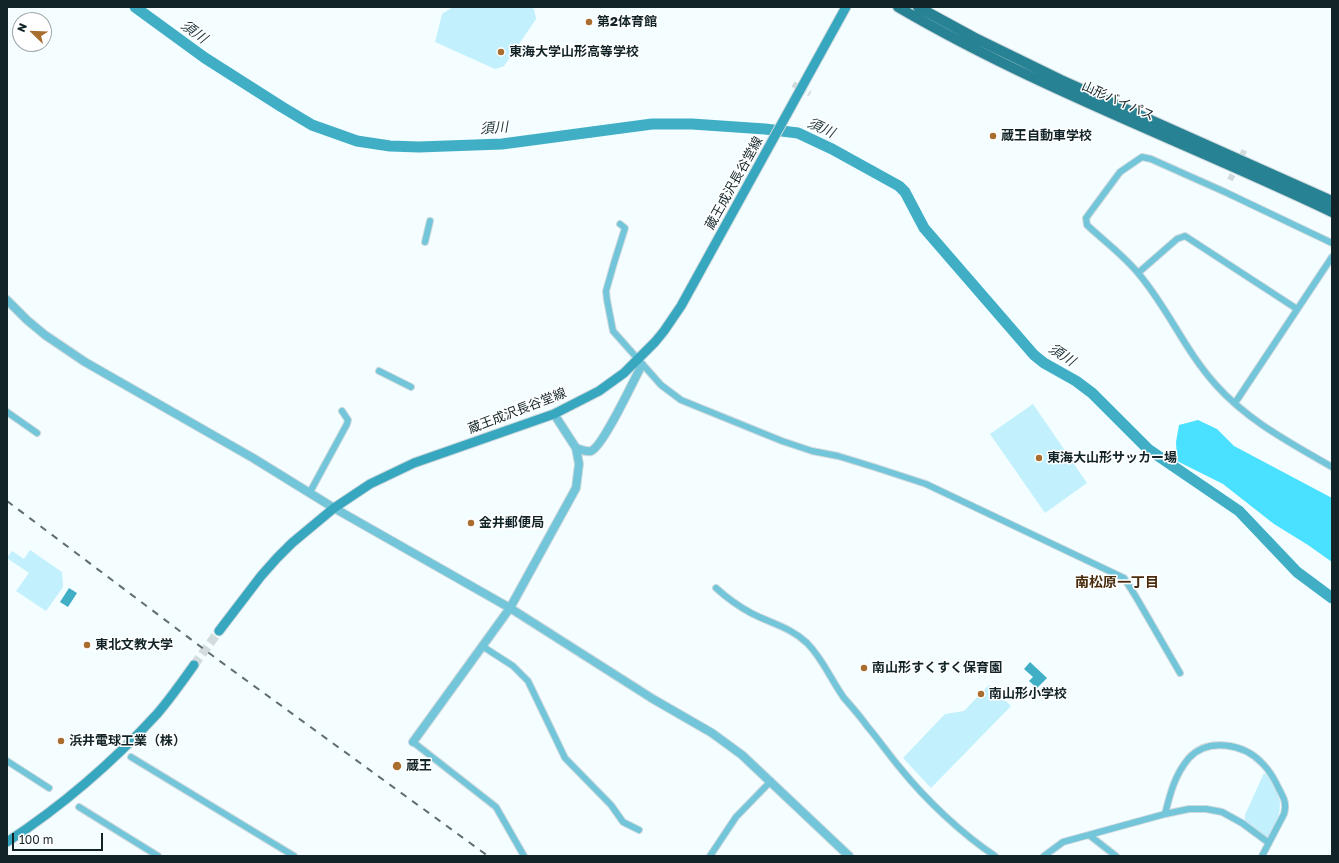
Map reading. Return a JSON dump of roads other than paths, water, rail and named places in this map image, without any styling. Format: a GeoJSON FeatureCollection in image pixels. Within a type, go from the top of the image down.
{"type":"FeatureCollection","features":[{"type":"Feature","properties":{"kind":"highway","name":"山形バイパス"},"geometry":{"type":"LineString","coordinates":[[898,7],[939,31],[1017,70],[1332,212]]}},
{"type":"Feature","properties":{"kind":"highway","name":"山形バイパス"},"geometry":{"type":"LineString","coordinates":[[918,7],[975,38],[1061,80],[1332,202]]}},
{"type":"Feature","properties":{"kind":"main road","name":"蔵王成沢長谷堂線"},"geometry":{"type":"LineString","coordinates":[[220,632],[261,576],[292,543],[334,508],[370,484],[414,463],[554,414],[599,391],[640,362],[672,320],[846,7]]}},
{"type":"Feature","properties":{"kind":"main road"},"geometry":{"type":"LineString","coordinates":[[7,842],[40,820],[98,773],[158,712],[194,665]]}},
{"type":"Feature","properties":{"kind":"street"},"geometry":{"type":"LineString","coordinates":[[1332,243],[1152,159],[1142,157],[1120,172],[1086,218],[1087,225],[1138,273],[1162,306],[1202,370],[1217,386],[1250,416],[1280,437],[1332,467]]}},
{"type":"Feature","properties":{"kind":"street"},"geometry":{"type":"LineString","coordinates":[[425,242],[430,221]]}},
{"type":"Feature","properties":{"kind":"street"},"geometry":{"type":"LineString","coordinates":[[620,224],[625,228],[606,291],[613,332],[661,385],[680,400],[793,445],[874,467],[926,484],[1124,578],[1180,673]]}},
{"type":"Feature","properties":{"kind":"street"},"geometry":{"type":"LineString","coordinates":[[1138,273],[1177,239],[1185,236],[1297,309]]}},
{"type":"Feature","properties":{"kind":"street"},"geometry":{"type":"LineString","coordinates":[[1235,403],[1332,257]]}},
{"type":"Feature","properties":{"kind":"street"},"geometry":{"type":"LineString","coordinates":[[7,300],[45,335],[85,362],[253,458],[334,508],[510,608],[647,696],[712,733],[742,755],[771,781],[849,856]]}},
{"type":"Feature","properties":{"kind":"street"},"geometry":{"type":"LineString","coordinates":[[576,448],[591,451],[597,447],[612,422],[640,362]]}},
{"type":"Feature","properties":{"kind":"street"},"geometry":{"type":"LineString","coordinates":[[380,371],[412,387]]}},
{"type":"Feature","properties":{"kind":"street"},"geometry":{"type":"LineString","coordinates":[[310,492],[347,424],[346,416],[342,411]]}},
{"type":"Feature","properties":{"kind":"street"},"geometry":{"type":"LineString","coordinates":[[7,412],[37,433]]}},
{"type":"Feature","properties":{"kind":"street"},"geometry":{"type":"LineString","coordinates":[[524,856],[496,807],[412,742],[510,608],[576,488],[579,464],[576,448],[554,414]]}},
{"type":"Feature","properties":{"kind":"street"},"geometry":{"type":"LineString","coordinates":[[716,588],[735,604],[791,631],[806,642],[820,658],[843,697],[901,770],[948,817],[983,848],[995,856]]}},
{"type":"Feature","properties":{"kind":"street"},"geometry":{"type":"LineString","coordinates":[[482,646],[513,666],[528,681],[565,758],[611,805],[623,822],[639,830]]}},
{"type":"Feature","properties":{"kind":"street"},"geometry":{"type":"LineString","coordinates":[[1165,814],[1173,785],[1189,758],[1197,751],[1221,744],[1239,749],[1254,756],[1262,763],[1276,782],[1285,801],[1286,807],[1284,814],[1262,856]]}},
{"type":"Feature","properties":{"kind":"street"},"geometry":{"type":"LineString","coordinates":[[131,757],[294,856]]}},
{"type":"Feature","properties":{"kind":"street"},"geometry":{"type":"LineString","coordinates":[[7,760],[49,788]]}},
{"type":"Feature","properties":{"kind":"street"},"geometry":{"type":"LineString","coordinates":[[710,856],[736,817],[771,781]]}},
{"type":"Feature","properties":{"kind":"street"},"geometry":{"type":"LineString","coordinates":[[79,807],[158,856]]}},
{"type":"Feature","properties":{"kind":"street"},"geometry":{"type":"LineString","coordinates":[[1044,856],[1063,842],[1165,814],[1189,809],[1206,809],[1222,812],[1242,823],[1269,843]]}},
{"type":"Feature","properties":{"kind":"street"},"geometry":{"type":"LineString","coordinates":[[1089,835],[1116,856]]}},
{"type":"Feature","properties":{"kind":"waterway","name":"須川"},"geometry":{"type":"LineString","coordinates":[[135,7],[205,58],[282,107],[312,125],[357,141],[390,146],[419,147],[502,144],[652,124],[692,124],[798,133],[832,149],[899,186],[905,192],[924,228],[1034,355],[1044,363],[1076,381],[1092,393],[1148,449],[1239,511],[1297,572],[1332,598]]}},
{"type":"Feature","properties":{"kind":"tunnel"},"geometry":{"type":"LineString","coordinates":[[793,84],[810,94]]}},
{"type":"Feature","properties":{"kind":"tunnel"},"geometry":{"type":"LineString","coordinates":[[1230,180],[1245,149]]}},
{"type":"Feature","properties":{"kind":"tunnel"},"geometry":{"type":"LineString","coordinates":[[194,665],[219,631]]}},
{"type":"Feature","properties":{"kind":"railway"},"geometry":{"type":"LineString","coordinates":[[7,501],[217,659],[488,856]]}},
{"type":"Feature","properties":{"kind":"place","name":"第2体育館"},"geometry":{"type":"Point","coordinates":[589,22]}},
{"type":"Feature","properties":{"kind":"place","name":"東海大学山形高等学校"},"geometry":{"type":"Point","coordinates":[501,52]}},
{"type":"Feature","properties":{"kind":"place","name":"蔵王自動車学校"},"geometry":{"type":"Point","coordinates":[993,136]}},
{"type":"Feature","properties":{"kind":"place","name":"東海大山形サッカー場"},"geometry":{"type":"Point","coordinates":[1039,458]}},
{"type":"Feature","properties":{"kind":"place","name":"金井郵便局"},"geometry":{"type":"Point","coordinates":[471,523]}},
{"type":"Feature","properties":{"kind":"place","name":"東北文教大学"},"geometry":{"type":"Point","coordinates":[87,645]}},
{"type":"Feature","properties":{"kind":"place","name":"南山形すくすく保育園"},"geometry":{"type":"Point","coordinates":[864,668]}},
{"type":"Feature","properties":{"kind":"place","name":"南山形小学校"},"geometry":{"type":"Point","coordinates":[981,694]}},
{"type":"Feature","properties":{"kind":"place","name":"浜井電球工業（株）"},"geometry":{"type":"Point","coordinates":[61,741]}},
{"type":"Feature","properties":{"kind":"place","name":"蔵王"},"geometry":{"type":"Point","coordinates":[397,766]}},
{"type":"Feature","properties":{"kind":"district","name":"南松原一丁目"},"geometry":{"type":"Point","coordinates":[1117,583]}}]}
